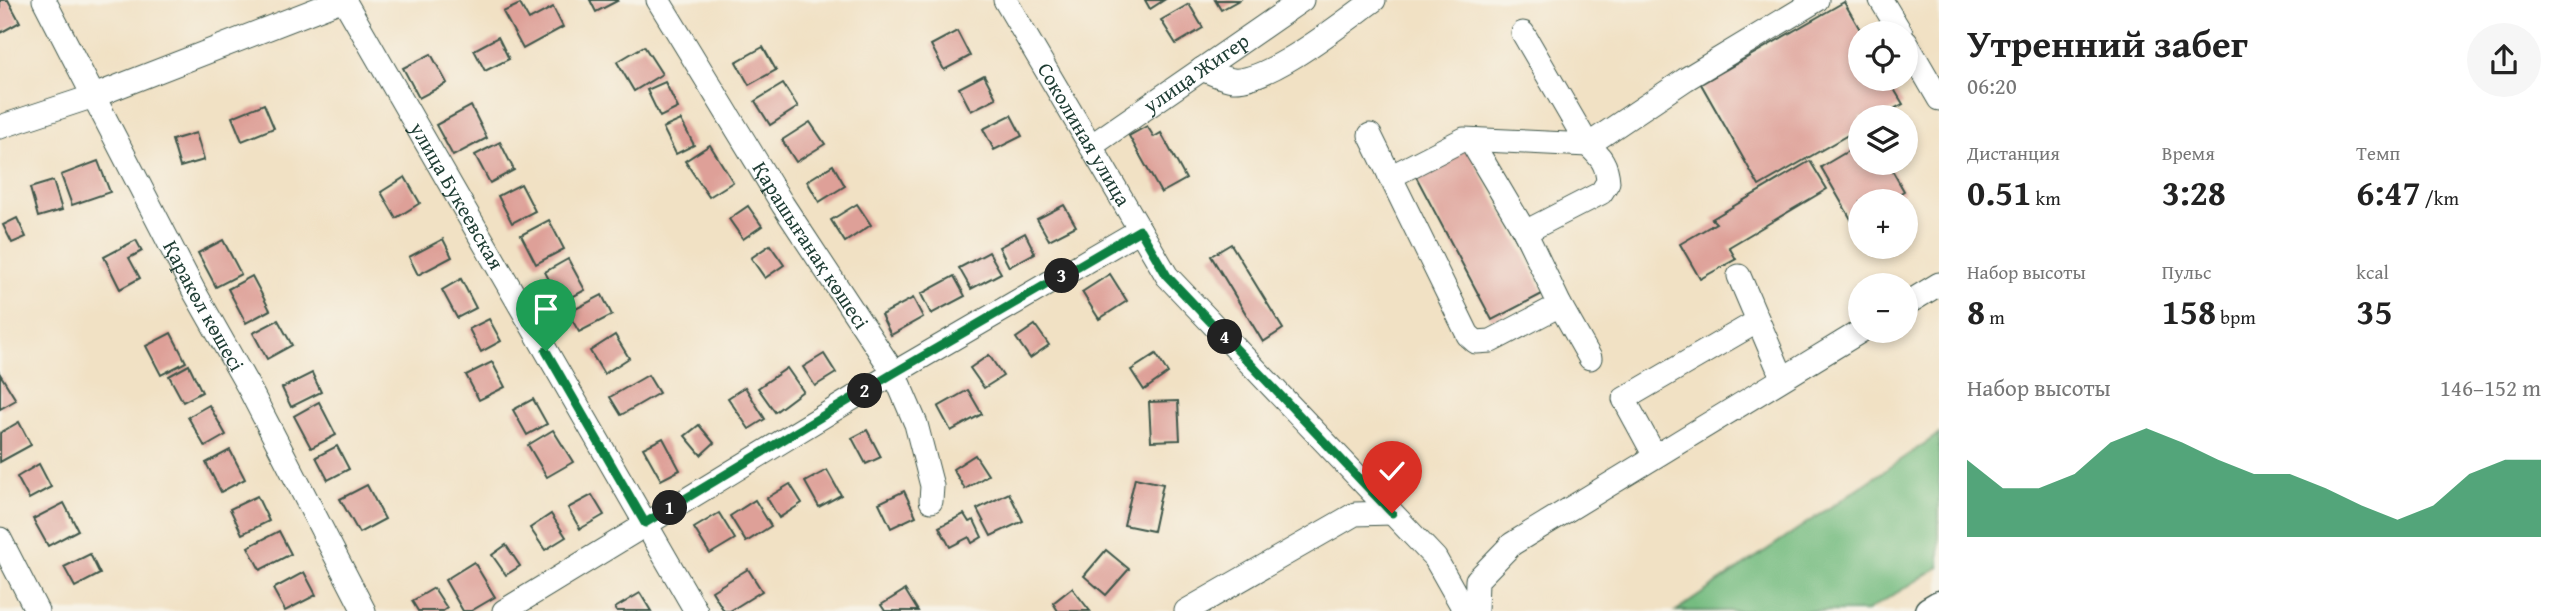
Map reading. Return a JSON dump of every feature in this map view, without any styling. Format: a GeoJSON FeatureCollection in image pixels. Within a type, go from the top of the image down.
{"type":"FeatureCollection","features":[{"type":"Feature","properties":{"kind":"main road"},"geometry":{"type":"LineString","coordinates":[[1929,611],[1939,605]]}},
{"type":"Feature","properties":{"kind":"street","name":"Қаракөл көшесі"},"geometry":{"type":"LineString","coordinates":[[44,0],[194,291],[248,388],[364,611]]}},
{"type":"Feature","properties":{"kind":"street"},"geometry":{"type":"LineString","coordinates":[[0,127],[94,96],[342,0]]}},
{"type":"Feature","properties":{"kind":"street","name":"улица Букеевская"},"geometry":{"type":"LineString","coordinates":[[342,0],[696,611]]}},
{"type":"Feature","properties":{"kind":"street","name":"Қарашығанақ көшесі"},"geometry":{"type":"LineString","coordinates":[[658,0],[783,205],[894,373],[916,424],[932,486],[931,501]]}},
{"type":"Feature","properties":{"kind":"street","name":"Соколиная улица"},"geometry":{"type":"LineString","coordinates":[[1005,0],[1167,276],[1435,558],[1465,611]]}},
{"type":"Feature","properties":{"kind":"street","name":"улица Жигер"},"geometry":{"type":"LineString","coordinates":[[1091,146],[1302,0]]}},
{"type":"Feature","properties":{"kind":"street"},"geometry":{"type":"LineString","coordinates":[[1202,69],[1232,80],[1252,78],[1309,47],[1374,0]]}},
{"type":"Feature","properties":{"kind":"street"},"geometry":{"type":"LineString","coordinates":[[1391,177],[1464,139],[1588,145],[1686,79],[1817,0]]}},
{"type":"Feature","properties":{"kind":"street"},"geometry":{"type":"LineString","coordinates":[[1881,0],[1894,21]]}},
{"type":"Feature","properties":{"kind":"street"},"geometry":{"type":"LineString","coordinates":[[1523,33],[1588,145],[1602,159],[1607,169],[1608,182],[1601,192],[1525,232]]}},
{"type":"Feature","properties":{"kind":"street"},"geometry":{"type":"LineString","coordinates":[[1918,63],[1939,99]]}},
{"type":"Feature","properties":{"kind":"street"},"geometry":{"type":"LineString","coordinates":[[1370,135],[1468,335],[1476,342],[1491,341],[1560,304]]}},
{"type":"Feature","properties":{"kind":"street"},"geometry":{"type":"LineString","coordinates":[[1478,140],[1474,146],[1525,232],[1590,358]]}},
{"type":"Feature","properties":{"kind":"street"},"geometry":{"type":"LineString","coordinates":[[504,611],[894,373],[1140,230]]}},
{"type":"Feature","properties":{"kind":"street"},"geometry":{"type":"LineString","coordinates":[[1739,276],[1782,377]]}},
{"type":"Feature","properties":{"kind":"street"},"geometry":{"type":"LineString","coordinates":[[1918,297],[1939,285]]}},
{"type":"Feature","properties":{"kind":"street"},"geometry":{"type":"LineString","coordinates":[[1655,456],[1624,399],[1758,321]]}},
{"type":"Feature","properties":{"kind":"street"},"geometry":{"type":"LineString","coordinates":[[1476,611],[1477,579],[1512,544],[1848,339]]}},
{"type":"Feature","properties":{"kind":"street"},"geometry":{"type":"LineString","coordinates":[[1186,611],[1355,514],[1392,513]]}},
{"type":"Feature","properties":{"kind":"street"},"geometry":{"type":"LineString","coordinates":[[0,539],[37,611]]}},
{"type":"Feature","properties":{"kind":"green space"},"geometry":{"type":"Polygon","coordinates":[[[1939,434],[1939,567],[1867,611],[1676,611],[1939,434]]]}},
{"type":"Feature","properties":{"kind":"building"},"geometry":{"type":"Polygon","coordinates":[[[0,0],[8,0],[20,22],[0,33],[0,0]]]}},
{"type":"Feature","properties":{"kind":"building"},"geometry":{"type":"Polygon","coordinates":[[[590,0],[619,0],[596,12],[590,0]]]}},
{"type":"Feature","properties":{"kind":"building"},"geometry":{"type":"Polygon","coordinates":[[[1145,0],[1164,0],[1150,9],[1145,0]]]}},
{"type":"Feature","properties":{"kind":"building"},"geometry":{"type":"Polygon","coordinates":[[[1215,0],[1239,0],[1221,10],[1215,0]]]}},
{"type":"Feature","properties":{"kind":"building"},"geometry":{"type":"Polygon","coordinates":[[[1844,2],[1855,21],[1848,21],[1848,91],[1895,91],[1903,104],[1848,105],[1848,135],[1759,186],[1701,84],[1844,2]]]}},
{"type":"Feature","properties":{"kind":"building"},"geometry":{"type":"Polygon","coordinates":[[[520,4],[529,20],[553,7],[563,27],[523,49],[503,12],[520,4]]]}},
{"type":"Feature","properties":{"kind":"building"},"geometry":{"type":"Polygon","coordinates":[[[1189,4],[1203,28],[1176,44],[1161,20],[1189,4]]]}},
{"type":"Feature","properties":{"kind":"building"},"geometry":{"type":"Polygon","coordinates":[[[957,31],[970,56],[944,70],[931,45],[957,31]]]}},
{"type":"Feature","properties":{"kind":"building"},"geometry":{"type":"Polygon","coordinates":[[[498,37],[509,59],[485,71],[474,50],[498,37]]]}},
{"type":"Feature","properties":{"kind":"building"},"geometry":{"type":"Polygon","coordinates":[[[644,46],[662,74],[634,91],[617,62],[644,46]]]}},
{"type":"Feature","properties":{"kind":"building"},"geometry":{"type":"Polygon","coordinates":[[[763,47],[776,70],[749,85],[736,62],[763,47]]]}},
{"type":"Feature","properties":{"kind":"building"},"geometry":{"type":"Polygon","coordinates":[[[431,54],[447,83],[419,98],[403,68],[431,54]]]}},
{"type":"Feature","properties":{"kind":"building"},"geometry":{"type":"Polygon","coordinates":[[[984,75],[996,98],[971,111],[959,88],[984,75]]]}},
{"type":"Feature","properties":{"kind":"building"},"geometry":{"type":"Polygon","coordinates":[[[665,82],[678,108],[660,117],[647,90],[665,82]]]}},
{"type":"Feature","properties":{"kind":"building"},"geometry":{"type":"Polygon","coordinates":[[[783,84],[798,107],[770,125],[755,101],[783,84]]]}},
{"type":"Feature","properties":{"kind":"building"},"geometry":{"type":"Polygon","coordinates":[[[264,104],[274,128],[242,141],[232,117],[264,104]]]}},
{"type":"Feature","properties":{"kind":"building"},"geometry":{"type":"Polygon","coordinates":[[[471,106],[487,138],[453,156],[436,125],[471,106]]]}},
{"type":"Feature","properties":{"kind":"building"},"geometry":{"type":"Polygon","coordinates":[[[1011,115],[1022,136],[994,150],[983,129],[1011,115]]]}},
{"type":"Feature","properties":{"kind":"building"},"geometry":{"type":"Polygon","coordinates":[[[681,120],[694,145],[676,154],[663,128],[681,120]]]}},
{"type":"Feature","properties":{"kind":"building"},"geometry":{"type":"Polygon","coordinates":[[[810,122],[825,144],[796,162],[782,140],[810,122]]]}},
{"type":"Feature","properties":{"kind":"building"},"geometry":{"type":"Polygon","coordinates":[[[1147,126],[1154,137],[1161,133],[1186,179],[1161,193],[1129,136],[1147,126]]]}},
{"type":"Feature","properties":{"kind":"building"},"geometry":{"type":"Polygon","coordinates":[[[196,133],[204,160],[180,167],[172,140],[196,133]]]}},
{"type":"Feature","properties":{"kind":"building"},"geometry":{"type":"Polygon","coordinates":[[[500,142],[514,170],[490,183],[475,155],[500,142]]]}},
{"type":"Feature","properties":{"kind":"building"},"geometry":{"type":"Polygon","coordinates":[[[1464,142],[1544,293],[1492,320],[1412,169],[1464,142]]]}},
{"type":"Feature","properties":{"kind":"building"},"geometry":{"type":"Polygon","coordinates":[[[710,145],[733,182],[709,197],[685,161],[710,145]]]}},
{"type":"Feature","properties":{"kind":"building"},"geometry":{"type":"Polygon","coordinates":[[[1848,151],[1848,175],[1895,175],[1903,189],[1848,189],[1848,214],[1821,167],[1848,151]]]}},
{"type":"Feature","properties":{"kind":"building"},"geometry":{"type":"Polygon","coordinates":[[[98,161],[110,192],[72,205],[61,175],[98,161]]]}},
{"type":"Feature","properties":{"kind":"building"},"geometry":{"type":"Polygon","coordinates":[[[1810,161],[1827,189],[1729,247],[1736,259],[1700,279],[1680,244],[1716,223],[1712,219],[1810,161]]]}},
{"type":"Feature","properties":{"kind":"building"},"geometry":{"type":"Polygon","coordinates":[[[833,165],[845,186],[819,202],[807,181],[833,165]]]}},
{"type":"Feature","properties":{"kind":"building"},"geometry":{"type":"Polygon","coordinates":[[[405,177],[420,203],[396,218],[381,192],[405,177]]]}},
{"type":"Feature","properties":{"kind":"building"},"geometry":{"type":"Polygon","coordinates":[[[53,181],[62,210],[38,217],[30,188],[53,181]]]}},
{"type":"Feature","properties":{"kind":"building"},"geometry":{"type":"Polygon","coordinates":[[[521,184],[535,211],[512,223],[498,196],[521,184]]]}},
{"type":"Feature","properties":{"kind":"building"},"geometry":{"type":"Polygon","coordinates":[[[857,204],[871,225],[845,242],[831,220],[857,204]]]}},
{"type":"Feature","properties":{"kind":"building"},"geometry":{"type":"Polygon","coordinates":[[[1064,205],[1076,226],[1049,240],[1037,219],[1064,205]]]}},
{"type":"Feature","properties":{"kind":"building"},"geometry":{"type":"Polygon","coordinates":[[[748,206],[762,226],[743,239],[729,219],[748,206]]]}},
{"type":"Feature","properties":{"kind":"building"},"geometry":{"type":"Polygon","coordinates":[[[17,218],[26,237],[12,243],[3,225],[17,218]]]}},
{"type":"Feature","properties":{"kind":"building"},"geometry":{"type":"Polygon","coordinates":[[[549,220],[564,249],[536,264],[521,235],[549,220]]]}},
{"type":"Feature","properties":{"kind":"building"},"geometry":{"type":"Polygon","coordinates":[[[1025,233],[1035,253],[1009,267],[999,247],[1025,233]]]}},
{"type":"Feature","properties":{"kind":"building"},"geometry":{"type":"Polygon","coordinates":[[[443,239],[452,257],[418,275],[409,257],[443,239]]]}},
{"type":"Feature","properties":{"kind":"building"},"geometry":{"type":"Polygon","coordinates":[[[136,240],[142,251],[129,258],[140,278],[120,289],[104,257],[136,240]]]}},
{"type":"Feature","properties":{"kind":"building"},"geometry":{"type":"Polygon","coordinates":[[[223,240],[241,274],[216,287],[198,253],[223,240]]]}},
{"type":"Feature","properties":{"kind":"building"},"geometry":{"type":"Polygon","coordinates":[[[1231,244],[1283,329],[1263,342],[1211,256],[1231,244]]]}},
{"type":"Feature","properties":{"kind":"building"},"geometry":{"type":"Polygon","coordinates":[[[770,245],[784,265],[765,278],[751,258],[770,245]]]}},
{"type":"Feature","properties":{"kind":"building"},"geometry":{"type":"Polygon","coordinates":[[[989,252],[1001,273],[971,289],[959,268],[989,252]]]}},
{"type":"Feature","properties":{"kind":"building"},"geometry":{"type":"Polygon","coordinates":[[[568,259],[585,290],[561,303],[545,272],[568,259]]]}},
{"type":"Feature","properties":{"kind":"building"},"geometry":{"type":"Polygon","coordinates":[[[1110,274],[1127,301],[1099,319],[1082,292],[1110,274]]]}},
{"type":"Feature","properties":{"kind":"building"},"geometry":{"type":"Polygon","coordinates":[[[252,276],[270,310],[246,323],[228,289],[252,276]]]}},
{"type":"Feature","properties":{"kind":"building"},"geometry":{"type":"Polygon","coordinates":[[[954,276],[965,296],[931,314],[921,294],[954,276]]]}},
{"type":"Feature","properties":{"kind":"building"},"geometry":{"type":"Polygon","coordinates":[[[461,279],[476,308],[457,318],[442,290],[461,279]]]}},
{"type":"Feature","properties":{"kind":"building"},"geometry":{"type":"Polygon","coordinates":[[[602,295],[612,315],[579,332],[568,313],[602,295]]]}},
{"type":"Feature","properties":{"kind":"building"},"geometry":{"type":"Polygon","coordinates":[[[913,298],[923,317],[891,335],[881,315],[913,298]]]}},
{"type":"Feature","properties":{"kind":"building"},"geometry":{"type":"Polygon","coordinates":[[[489,319],[501,341],[481,352],[469,329],[489,319]]]}},
{"type":"Feature","properties":{"kind":"building"},"geometry":{"type":"Polygon","coordinates":[[[278,320],[292,345],[267,359],[253,333],[278,320]]]}},
{"type":"Feature","properties":{"kind":"building"},"geometry":{"type":"Polygon","coordinates":[[[1035,325],[1049,345],[1030,358],[1016,338],[1035,325]]]}},
{"type":"Feature","properties":{"kind":"building"},"geometry":{"type":"Polygon","coordinates":[[[171,333],[186,362],[161,375],[146,346],[171,333]]]}},
{"type":"Feature","properties":{"kind":"building"},"geometry":{"type":"Polygon","coordinates":[[[615,335],[629,358],[604,374],[590,351],[615,335]]]}},
{"type":"Feature","properties":{"kind":"building"},"geometry":{"type":"Polygon","coordinates":[[[824,354],[836,373],[815,386],[803,367],[824,354]]]}},
{"type":"Feature","properties":{"kind":"building"},"geometry":{"type":"Polygon","coordinates":[[[1156,354],[1168,373],[1144,390],[1131,370],[1156,354]]]}},
{"type":"Feature","properties":{"kind":"building"},"geometry":{"type":"Polygon","coordinates":[[[989,355],[1003,376],[984,388],[970,368],[989,355]]]}},
{"type":"Feature","properties":{"kind":"building"},"geometry":{"type":"Polygon","coordinates":[[[492,362],[505,387],[479,400],[466,375],[492,362]]]}},
{"type":"Feature","properties":{"kind":"building"},"geometry":{"type":"Polygon","coordinates":[[[189,365],[202,392],[183,402],[169,376],[189,365]]]}},
{"type":"Feature","properties":{"kind":"building"},"geometry":{"type":"Polygon","coordinates":[[[787,368],[803,391],[775,412],[758,388],[787,368]]]}},
{"type":"Feature","properties":{"kind":"building"},"geometry":{"type":"Polygon","coordinates":[[[312,373],[321,392],[291,407],[282,388],[312,373]]]}},
{"type":"Feature","properties":{"kind":"building"},"geometry":{"type":"Polygon","coordinates":[[[0,374],[16,400],[0,409],[0,374]]]}},
{"type":"Feature","properties":{"kind":"building"},"geometry":{"type":"Polygon","coordinates":[[[648,375],[659,393],[621,415],[610,397],[648,375]]]}},
{"type":"Feature","properties":{"kind":"building"},"geometry":{"type":"Polygon","coordinates":[[[745,387],[765,419],[749,429],[728,398],[745,387]]]}},
{"type":"Feature","properties":{"kind":"building"},"geometry":{"type":"Polygon","coordinates":[[[968,390],[982,414],[951,431],[938,407],[968,390]]]}},
{"type":"Feature","properties":{"kind":"building"},"geometry":{"type":"Polygon","coordinates":[[[533,399],[547,424],[527,435],[513,410],[533,399]]]}},
{"type":"Feature","properties":{"kind":"building"},"geometry":{"type":"Polygon","coordinates":[[[1178,401],[1180,440],[1151,441],[1149,402],[1178,401]]]}},
{"type":"Feature","properties":{"kind":"building"},"geometry":{"type":"Polygon","coordinates":[[[319,402],[336,435],[311,448],[294,416],[319,402]]]}},
{"type":"Feature","properties":{"kind":"building"},"geometry":{"type":"Polygon","coordinates":[[[209,405],[226,435],[205,447],[188,417],[209,405]]]}},
{"type":"Feature","properties":{"kind":"building"},"geometry":{"type":"Polygon","coordinates":[[[19,422],[31,445],[0,462],[0,433],[19,422]]]}},
{"type":"Feature","properties":{"kind":"building"},"geometry":{"type":"Polygon","coordinates":[[[699,425],[714,443],[701,455],[685,436],[699,425]]]}},
{"type":"Feature","properties":{"kind":"building"},"geometry":{"type":"Polygon","coordinates":[[[553,430],[573,462],[547,477],[528,445],[553,430]]]}},
{"type":"Feature","properties":{"kind":"building"},"geometry":{"type":"Polygon","coordinates":[[[867,430],[881,457],[866,464],[852,438],[867,430]]]}},
{"type":"Feature","properties":{"kind":"building"},"geometry":{"type":"Polygon","coordinates":[[[663,438],[680,470],[661,480],[643,448],[663,438]]]}},
{"type":"Feature","properties":{"kind":"building"},"geometry":{"type":"Polygon","coordinates":[[[337,446],[349,469],[328,480],[316,457],[337,446]]]}},
{"type":"Feature","properties":{"kind":"building"},"geometry":{"type":"Polygon","coordinates":[[[230,450],[245,479],[221,492],[206,463],[230,450]]]}},
{"type":"Feature","properties":{"kind":"building"},"geometry":{"type":"Polygon","coordinates":[[[975,455],[988,475],[965,489],[953,469],[975,455]]]}},
{"type":"Feature","properties":{"kind":"building"},"geometry":{"type":"Polygon","coordinates":[[[39,464],[51,487],[29,499],[17,477],[39,464]]]}},
{"type":"Feature","properties":{"kind":"building"},"geometry":{"type":"Polygon","coordinates":[[[827,470],[841,495],[819,507],[805,482],[827,470]]]}},
{"type":"Feature","properties":{"kind":"building"},"geometry":{"type":"Polygon","coordinates":[[[1135,478],[1163,484],[1153,531],[1124,525],[1135,478]]]}},
{"type":"Feature","properties":{"kind":"building"},"geometry":{"type":"Polygon","coordinates":[[[790,484],[802,503],[779,518],[767,498],[790,484]]]}},
{"type":"Feature","properties":{"kind":"building"},"geometry":{"type":"Polygon","coordinates":[[[367,485],[385,519],[359,533],[340,499],[367,485]]]}},
{"type":"Feature","properties":{"kind":"building"},"geometry":{"type":"Polygon","coordinates":[[[904,491],[916,516],[891,528],[879,503],[904,491]]]}},
{"type":"Feature","properties":{"kind":"building"},"geometry":{"type":"Polygon","coordinates":[[[1009,493],[1023,521],[991,536],[977,509],[1009,493]]]}},
{"type":"Feature","properties":{"kind":"building"},"geometry":{"type":"Polygon","coordinates":[[[592,495],[604,515],[580,529],[568,508],[592,495]]]}},
{"type":"Feature","properties":{"kind":"building"},"geometry":{"type":"Polygon","coordinates":[[[257,496],[269,521],[242,534],[230,509],[257,496]]]}},
{"type":"Feature","properties":{"kind":"building"},"geometry":{"type":"Polygon","coordinates":[[[755,500],[771,526],[746,542],[730,516],[755,500]]]}},
{"type":"Feature","properties":{"kind":"building"},"geometry":{"type":"Polygon","coordinates":[[[64,503],[78,530],[48,546],[33,519],[64,503]]]}},
{"type":"Feature","properties":{"kind":"building"},"geometry":{"type":"Polygon","coordinates":[[[719,513],[735,539],[710,554],[694,528],[719,513]]]}},
{"type":"Feature","properties":{"kind":"building"},"geometry":{"type":"Polygon","coordinates":[[[551,514],[566,537],[545,550],[530,528],[551,514]]]}},
{"type":"Feature","properties":{"kind":"building"},"geometry":{"type":"Polygon","coordinates":[[[964,514],[969,522],[974,520],[982,537],[972,543],[969,537],[950,547],[939,527],[964,514]]]}},
{"type":"Feature","properties":{"kind":"building"},"geometry":{"type":"Polygon","coordinates":[[[279,531],[291,554],[260,570],[248,547],[279,531]]]}},
{"type":"Feature","properties":{"kind":"building"},"geometry":{"type":"Polygon","coordinates":[[[506,545],[520,566],[506,575],[492,555],[506,545]]]}},
{"type":"Feature","properties":{"kind":"building"},"geometry":{"type":"Polygon","coordinates":[[[1106,550],[1129,569],[1106,595],[1084,576],[1106,550]]]}},
{"type":"Feature","properties":{"kind":"building"},"geometry":{"type":"Polygon","coordinates":[[[90,554],[100,574],[75,587],[64,567],[90,554]]]}},
{"type":"Feature","properties":{"kind":"building"},"geometry":{"type":"Polygon","coordinates":[[[474,562],[495,597],[471,611],[463,611],[445,580],[474,562]]]}},
{"type":"Feature","properties":{"kind":"building"},"geometry":{"type":"Polygon","coordinates":[[[748,569],[762,591],[730,611],[724,611],[712,591],[748,569]]]}},
{"type":"Feature","properties":{"kind":"building"},"geometry":{"type":"Polygon","coordinates":[[[304,572],[316,595],[285,611],[273,589],[304,572]]]}},
{"type":"Feature","properties":{"kind":"building"},"geometry":{"type":"Polygon","coordinates":[[[434,588],[447,608],[443,611],[418,611],[412,601],[434,588]]]}},
{"type":"Feature","properties":{"kind":"building"},"geometry":{"type":"Polygon","coordinates":[[[1072,588],[1090,611],[1058,611],[1053,603],[1072,588]]]}},
{"type":"Feature","properties":{"kind":"building"},"geometry":{"type":"Polygon","coordinates":[[[905,590],[918,611],[885,611],[881,605],[905,590]]]}},
{"type":"Feature","properties":{"kind":"building"},"geometry":{"type":"Polygon","coordinates":[[[640,593],[651,611],[617,611],[615,608],[640,593]]]}},
{"type":"Feature","properties":{"kind":"route"},"geometry":{"type":"LineString","coordinates":[[546,351],[645,523],[894,373],[1140,230],[1167,276],[1392,513]]}}]}
